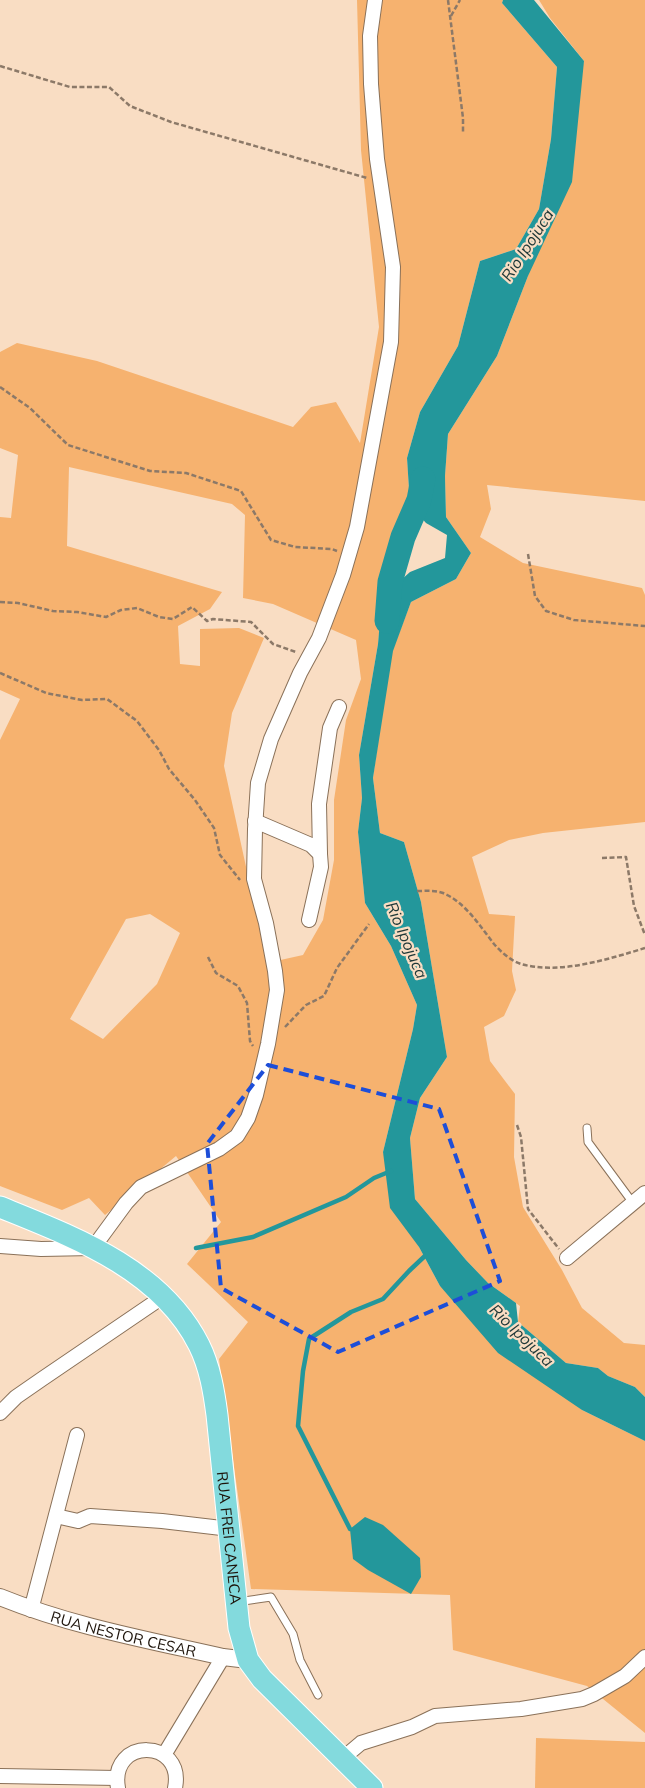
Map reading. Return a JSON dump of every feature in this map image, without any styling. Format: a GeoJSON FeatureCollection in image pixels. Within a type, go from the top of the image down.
{"type":"FeatureCollection","features":[{"type":"Feature","properties":{"kind":"main road","name":"RUA FREI CANECA"},"geometry":{"type":"LineString","coordinates":[[0,1207],[94,1248],[135,1273],[164,1296],[185,1321],[200,1347],[209,1374],[218,1415],[239,1628],[248,1660],[262,1679],[372,1788]]}},
{"type":"Feature","properties":{"kind":"street"},"geometry":{"type":"LineString","coordinates":[[0,1246],[41,1249],[94,1248],[126,1203],[141,1187],[219,1149],[237,1136],[248,1118],[256,1095],[268,1044],[276,990],[275,971],[266,923],[254,879],[258,783],[272,738],[285,706],[319,638],[333,604],[357,527],[391,342],[393,267],[374,129],[370,55],[370,36],[375,0]]}},
{"type":"Feature","properties":{"kind":"street"},"geometry":{"type":"LineString","coordinates":[[309,920],[321,867],[319,804],[330,728],[340,707]]}},
{"type":"Feature","properties":{"kind":"street"},"geometry":{"type":"LineString","coordinates":[[255,821],[311,845],[320,854]]}},
{"type":"Feature","properties":{"kind":"street"},"geometry":{"type":"LineString","coordinates":[[566,1258],[645,1193]]}},
{"type":"Feature","properties":{"kind":"street"},"geometry":{"type":"LineString","coordinates":[[0,1413],[16,1397],[164,1296]]}},
{"type":"Feature","properties":{"kind":"street"},"geometry":{"type":"LineString","coordinates":[[31,1610],[77,1435]]}},
{"type":"Feature","properties":{"kind":"street"},"geometry":{"type":"LineString","coordinates":[[56,1516],[78,1521],[90,1516],[162,1521],[230,1529]]}},
{"type":"Feature","properties":{"kind":"street","name":"RUA NESTOR CESAR"},"geometry":{"type":"LineString","coordinates":[[0,1597],[31,1610],[64,1620],[223,1657],[248,1660]]}},
{"type":"Feature","properties":{"kind":"street"},"geometry":{"type":"LineString","coordinates":[[342,1760],[361,1743],[412,1727],[435,1716],[521,1709],[582,1699],[625,1676],[645,1656]]}},
{"type":"Feature","properties":{"kind":"street"},"geometry":{"type":"LineString","coordinates":[[164,1755],[223,1657]]}},
{"type":"Feature","properties":{"kind":"street"},"geometry":{"type":"LineString","coordinates":[[0,1776],[117,1783],[119,1769],[123,1761],[138,1751],[147,1749],[164,1755],[171,1762],[175,1770],[175,1788]]}},
{"type":"Feature","properties":{"kind":"lane"},"geometry":{"type":"LineString","coordinates":[[587,1128],[588,1142],[633,1203]]}},
{"type":"Feature","properties":{"kind":"lane"},"geometry":{"type":"LineString","coordinates":[[237,1602],[270,1597],[293,1634],[300,1660],[318,1695]]}},
{"type":"Feature","properties":{"kind":"path"},"geometry":{"type":"LineString","coordinates":[[448,0],[463,118],[463,134]]}},
{"type":"Feature","properties":{"kind":"path"},"geometry":{"type":"LineString","coordinates":[[450,18],[460,0]]}},
{"type":"Feature","properties":{"kind":"path"},"geometry":{"type":"LineString","coordinates":[[0,66],[70,87],[109,88],[130,106],[171,122],[380,182]]}},
{"type":"Feature","properties":{"kind":"path"},"geometry":{"type":"LineString","coordinates":[[0,387],[30,408],[68,445],[150,471],[186,473],[241,491],[271,540],[295,547],[332,549],[348,556]]}},
{"type":"Feature","properties":{"kind":"path"},"geometry":{"type":"LineString","coordinates":[[528,554],[534,596],[546,611],[574,620],[645,626]]}},
{"type":"Feature","properties":{"kind":"path"},"geometry":{"type":"LineString","coordinates":[[0,602],[18,603],[53,611],[77,612],[106,617],[121,610],[136,608],[158,617],[174,618],[192,607],[207,621],[213,619],[251,622],[273,644],[309,657]]}},
{"type":"Feature","properties":{"kind":"path"},"geometry":{"type":"LineString","coordinates":[[0,674],[46,693],[82,700],[107,699],[137,721],[158,750],[168,769],[195,800],[214,828],[220,855],[241,881]]}},
{"type":"Feature","properties":{"kind":"path"},"geometry":{"type":"LineString","coordinates":[[602,858],[626,857],[634,906],[645,935]]}},
{"type":"Feature","properties":{"kind":"path"},"geometry":{"type":"LineString","coordinates":[[417,891],[442,893],[457,901],[502,953],[520,964],[541,968],[563,967],[609,958],[645,948]]}},
{"type":"Feature","properties":{"kind":"path"},"geometry":{"type":"LineString","coordinates":[[268,1044],[306,1005],[324,996],[337,968],[369,924]]}},
{"type":"Feature","properties":{"kind":"path"},"geometry":{"type":"LineString","coordinates":[[208,957],[216,973],[238,986],[246,1003],[250,1041],[263,1062]]}},
{"type":"Feature","properties":{"kind":"path"},"geometry":{"type":"LineString","coordinates":[[517,1125],[521,1138],[528,1209],[566,1258]]}},
{"type":"Feature","properties":{"kind":"highlighted area"},"geometry":{"type":"Polygon","coordinates":[[[268,1065],[439,1109],[500,1281],[338,1352],[221,1288],[207,1144],[268,1065]]]}},
{"type":"Feature","properties":{"kind":"shaded area"},"geometry":{"type":"Polygon","coordinates":[[[357,0],[503,0],[502,3],[557,67],[551,139],[539,209],[516,249],[480,261],[458,346],[420,412],[407,458],[410,505],[384,580],[378,644],[359,755],[362,798],[358,832],[365,903],[391,946],[417,1005],[413,1029],[383,1152],[419,1247],[440,1286],[582,1410],[645,1441],[645,1733],[587,1686],[453,1650],[450,1595],[251,1589],[219,1359],[248,1322],[187,1264],[221,1222],[176,1156],[105,1215],[89,1198],[62,1210],[0,1186],[0,740],[20,699],[0,690],[0,517],[11,518],[18,455],[0,448],[0,352],[17,343],[97,361],[293,427],[311,407],[336,402],[360,443],[379,327],[361,150],[357,0]],[[69,467],[67,546],[222,592],[210,609],[178,626],[180,664],[200,666],[200,629],[239,628],[264,638],[232,713],[224,766],[267,963],[303,955],[323,920],[334,860],[334,800],[346,720],[361,679],[356,640],[273,604],[243,598],[245,515],[232,504],[69,467]],[[150,914],[126,919],[70,1019],[103,1039],[157,984],[180,933],[150,914]]]}},
{"type":"Feature","properties":{"kind":"shaded area"},"geometry":{"type":"Polygon","coordinates":[[[539,0],[645,0],[645,501],[487,485],[491,509],[480,537],[523,563],[642,588],[645,595],[645,822],[543,833],[509,840],[472,857],[489,914],[515,916],[512,971],[516,990],[504,1016],[484,1027],[490,1061],[515,1094],[514,1157],[523,1207],[562,1270],[582,1308],[624,1343],[645,1345],[645,1397],[635,1387],[608,1376],[598,1368],[566,1363],[518,1322],[520,1306],[488,1283],[466,1260],[415,1199],[410,1138],[420,1098],[447,1057],[421,902],[404,842],[380,833],[373,778],[390,657],[411,602],[456,579],[471,553],[446,517],[445,476],[448,434],[497,356],[528,276],[584,61],[550,18],[539,0]]]}},
{"type":"Feature","properties":{"kind":"shaded area"},"geometry":{"type":"Polygon","coordinates":[[[536,1738],[645,1742],[645,1788],[535,1788],[536,1738]]]}},
{"type":"Feature","properties":{"kind":"water"},"geometry":{"type":"Polygon","coordinates":[[[503,0],[534,0],[584,61],[572,182],[528,276],[497,356],[448,434],[445,476],[446,517],[471,553],[456,579],[411,602],[393,651],[373,778],[380,833],[404,842],[421,902],[447,1057],[420,1098],[410,1138],[415,1199],[466,1260],[488,1283],[516,1303],[518,1322],[566,1363],[598,1368],[608,1376],[635,1387],[645,1397],[645,1441],[582,1410],[498,1353],[440,1286],[419,1247],[390,1208],[383,1152],[413,1029],[417,1005],[391,946],[365,903],[358,832],[362,798],[359,755],[378,644],[382,597],[410,572],[445,558],[447,535],[426,523],[410,505],[407,458],[420,412],[458,346],[480,261],[516,249],[539,209],[551,139],[557,67],[502,3],[503,0]]]}},
{"type":"Feature","properties":{"kind":"water"},"geometry":{"type":"Polygon","coordinates":[[[365,1517],[383,1525],[420,1558],[421,1577],[411,1594],[368,1570],[353,1559],[350,1529],[365,1517]]]}},
{"type":"Feature","properties":{"kind":"waterway","name":"Rio Ipojuca"},"geometry":{"type":"LineString","coordinates":[[387,621],[390,582],[403,537],[419,500],[423,479]]}},
{"type":"Feature","properties":{"kind":"waterway"},"geometry":{"type":"LineString","coordinates":[[196,1248],[253,1237],[346,1197],[374,1178],[391,1171]]}},
{"type":"Feature","properties":{"kind":"waterway"},"geometry":{"type":"LineString","coordinates":[[350,1529],[298,1426],[303,1371],[309,1339],[351,1312],[383,1299],[427,1254]]}}]}
